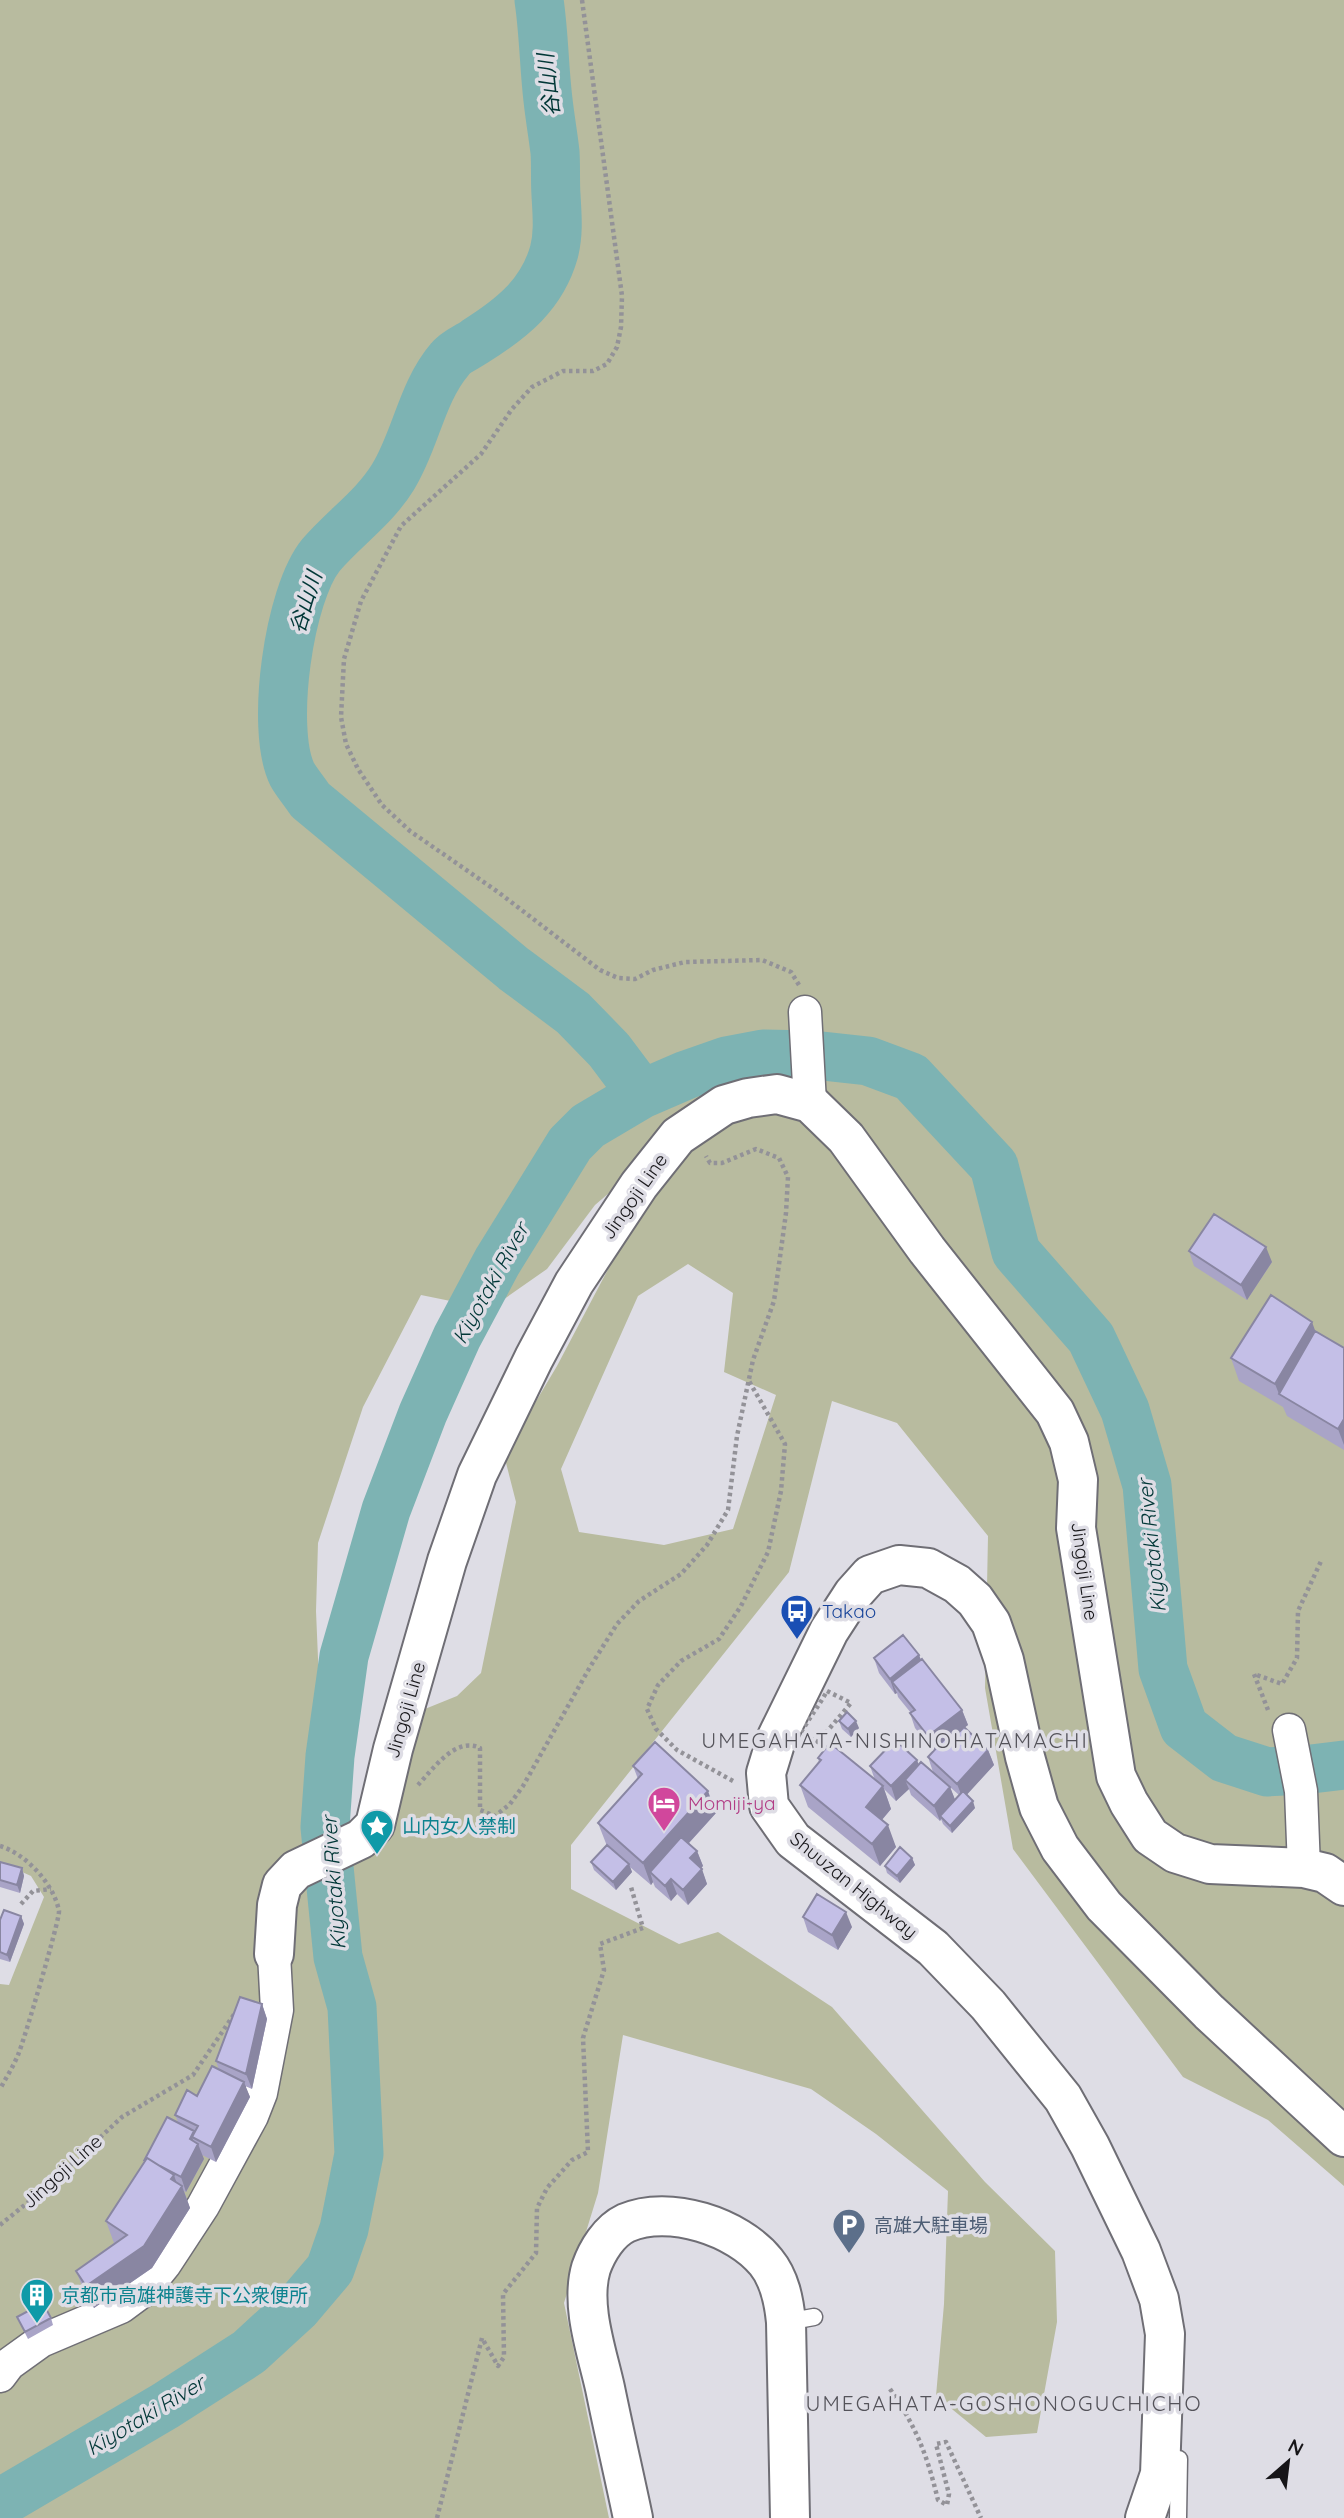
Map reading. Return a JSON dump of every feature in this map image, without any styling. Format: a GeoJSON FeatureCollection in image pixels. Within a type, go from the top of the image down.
{"type":"FeatureCollection","features":[{"type":"Feature","properties":{"kind":"main road","name":"Jingoji Line"},"geometry":{"type":"LineString","coordinates":[[274,1954],[278,1899],[282,1885],[296,1870],[361,1839],[375,1825],[393,1749],[447,1561],[477,1475],[574,1283],[639,1185],[678,1136],[724,1105],[777,1094],[810,1098],[846,1138],[927,1250],[1055,1412],[1069,1442],[1078,1480],[1076,1528],[1116,1776],[1150,1836],[1175,1853],[1210,1864],[1304,1868],[1325,1873],[1344,1886]]}},
{"type":"Feature","properties":{"kind":"main road","name":"Shuuzan Highway"},"geometry":{"type":"LineString","coordinates":[[1145,2518],[1160,2474],[1165,2334],[1158,2299],[1141,2251],[1090,2146],[1063,2098],[988,2005],[933,1948],[793,1840],[769,1806],[766,1773],[777,1737],[829,1631],[853,1594],[870,1575],[899,1565],[928,1568],[957,1584],[975,1600],[991,1623],[1000,1648],[1039,1807],[1060,1848],[1104,1906],[1209,2012],[1344,2137]]}},
{"type":"Feature","properties":{"kind":"main road"},"geometry":{"type":"LineString","coordinates":[[633,2518],[590,2318],[590,2271],[604,2242],[613,2232],[626,2223],[646,2218],[683,2219],[730,2232],[753,2248],[768,2264],[778,2281],[784,2302],[800,2320],[790,2518]]}},
{"type":"Feature","properties":{"kind":"street"},"geometry":{"type":"LineString","coordinates":[[805,1012],[810,1098]]}},
{"type":"Feature","properties":{"kind":"street"},"geometry":{"type":"LineString","coordinates":[[1289,1730],[1301,1791],[1304,1868]]}},
{"type":"Feature","properties":{"kind":"street"},"geometry":{"type":"LineString","coordinates":[[0,2376],[9,2364],[41,2341],[121,2307],[144,2290],[165,2264],[203,2206],[252,2116],[261,2093],[277,2010],[274,1954]]}},
{"type":"Feature","properties":{"kind":"lane"},"geometry":{"type":"LineString","coordinates":[[1165,2334],[1181,2373]]}},
{"type":"Feature","properties":{"kind":"lane"},"geometry":{"type":"LineString","coordinates":[[1178,2518],[1180,2439]]}},
{"type":"Feature","properties":{"kind":"path"},"geometry":{"type":"LineString","coordinates":[[582,0],[621,296],[621,327],[617,347],[607,364],[593,371],[564,371],[531,387],[481,454],[401,526],[361,601],[344,659],[341,717],[346,744],[358,769],[382,805],[410,831],[498,892],[600,970],[618,978],[635,979],[653,970],[685,962],[762,960],[791,972],[804,992],[805,1012]]}},
{"type":"Feature","properties":{"kind":"path"},"geometry":{"type":"LineString","coordinates":[[422,1781],[445,1756],[463,1745],[472,1744],[480,1748],[481,1810],[495,1816],[510,1804],[617,1624],[639,1601],[681,1574],[707,1545],[728,1510],[737,1436],[753,1360],[774,1301],[788,1177],[779,1158],[756,1149],[722,1163],[710,1163],[692,1127]]}},
{"type":"Feature","properties":{"kind":"path"},"geometry":{"type":"LineString","coordinates":[[733,1782],[677,1750],[656,1729],[647,1709],[659,1685],[681,1661],[719,1639],[740,1606],[768,1552],[781,1491],[785,1444],[749,1380]]}},
{"type":"Feature","properties":{"kind":"path"},"geometry":{"type":"LineString","coordinates":[[1289,1730],[1267,1709],[1254,1674],[1283,1684],[1297,1658],[1298,1611],[1322,1559]]}},
{"type":"Feature","properties":{"kind":"path"},"geometry":{"type":"LineString","coordinates":[[808,1737],[818,1742],[851,1703],[827,1691]]}},
{"type":"Feature","properties":{"kind":"path"},"geometry":{"type":"LineString","coordinates":[[0,1846],[42,1875],[60,1913],[18,2055],[0,2088]]}},
{"type":"Feature","properties":{"kind":"path"},"geometry":{"type":"LineString","coordinates":[[438,2518],[482,2338],[498,2366],[503,2357],[503,2294],[536,2253],[537,2208],[547,2188],[572,2160],[588,2152],[583,2038],[604,1970],[600,1944],[643,1928],[631,1887]]}},
{"type":"Feature","properties":{"kind":"path"},"geometry":{"type":"LineString","coordinates":[[21,1904],[33,1891],[51,1890]]}},
{"type":"Feature","properties":{"kind":"path","name":"Jingoji Line"},"geometry":{"type":"LineString","coordinates":[[0,2225],[48,2186],[122,2117],[193,2075],[237,2009]]}},
{"type":"Feature","properties":{"kind":"path"},"geometry":{"type":"LineString","coordinates":[[890,2389],[926,2454],[939,2500],[947,2505],[949,2494],[936,2444],[946,2442],[981,2518]]}},
{"type":"Feature","properties":{"kind":"green space"},"geometry":{"type":"Polygon","coordinates":[[[0,0],[1344,0],[1344,2186],[1268,2120],[1183,2077],[1013,1849],[985,1688],[988,1536],[897,1423],[832,1401],[789,1572],[571,1845],[571,1889],[679,1944],[718,1932],[832,2007],[985,2182],[1055,2251],[1057,2322],[1037,2433],[986,2437],[936,2396],[944,2304],[948,2191],[876,2134],[811,2089],[623,2035],[598,2193],[564,2303],[609,2518],[0,2518],[0,1984],[9,1985],[44,1897],[31,1876],[0,1862],[0,0]],[[609,1193],[595,1205],[547,1269],[490,1309],[421,1295],[363,1407],[318,1543],[316,1611],[322,1753],[318,1838],[381,1829],[415,1713],[457,1696],[481,1673],[516,1502],[504,1455],[557,1366],[614,1258],[609,1241],[624,1195],[609,1193]],[[688,1264],[638,1296],[561,1469],[579,1532],[664,1545],[733,1529],[776,1395],[724,1372],[733,1293],[688,1264]]]}},
{"type":"Feature","properties":{"kind":"building"},"geometry":{"type":"Polygon","coordinates":[[[1214,1214],[1266,1247],[1241,1285],[1189,1251],[1214,1214]]]}},
{"type":"Feature","properties":{"kind":"building"},"geometry":{"type":"Polygon","coordinates":[[[1271,1295],[1312,1322],[1275,1384],[1231,1358],[1271,1295]]]}},
{"type":"Feature","properties":{"kind":"building"},"geometry":{"type":"Polygon","coordinates":[[[1315,1331],[1344,1348],[1344,1419],[1338,1429],[1279,1394],[1315,1331]]]}},
{"type":"Feature","properties":{"kind":"building"},"geometry":{"type":"Polygon","coordinates":[[[903,1635],[919,1655],[890,1679],[874,1658],[903,1635]]]}},
{"type":"Feature","properties":{"kind":"building"},"geometry":{"type":"Polygon","coordinates":[[[922,1659],[962,1710],[928,1736],[910,1713],[915,1710],[892,1682],[922,1659]]]}},
{"type":"Feature","properties":{"kind":"building"},"geometry":{"type":"Polygon","coordinates":[[[847,1712],[856,1721],[848,1729],[839,1721],[847,1712]]]}},
{"type":"Feature","properties":{"kind":"building"},"geometry":{"type":"Polygon","coordinates":[[[964,1727],[988,1750],[957,1784],[928,1757],[951,1732],[955,1736],[964,1727]]]}},
{"type":"Feature","properties":{"kind":"building"},"geometry":{"type":"Polygon","coordinates":[[[895,1740],[917,1760],[891,1786],[870,1766],[895,1740]]]}},
{"type":"Feature","properties":{"kind":"building"},"geometry":{"type":"Polygon","coordinates":[[[655,1742],[708,1791],[643,1863],[598,1823],[642,1774],[633,1766],[655,1742]]]}},
{"type":"Feature","properties":{"kind":"building"},"geometry":{"type":"Polygon","coordinates":[[[830,1743],[883,1786],[866,1807],[888,1825],[872,1844],[800,1785],[821,1760],[818,1758],[830,1743]]]}},
{"type":"Feature","properties":{"kind":"building"},"geometry":{"type":"Polygon","coordinates":[[[921,1762],[950,1787],[934,1806],[905,1780],[921,1762]]]}},
{"type":"Feature","properties":{"kind":"building"},"geometry":{"type":"Polygon","coordinates":[[[963,1791],[973,1801],[950,1826],[940,1816],[963,1791]]]}},
{"type":"Feature","properties":{"kind":"building"},"geometry":{"type":"Polygon","coordinates":[[[681,1837],[697,1851],[690,1858],[702,1869],[683,1890],[671,1879],[665,1886],[650,1872],[681,1837]]]}},
{"type":"Feature","properties":{"kind":"building"},"geometry":{"type":"Polygon","coordinates":[[[607,1845],[629,1864],[613,1882],[591,1862],[607,1845]]]}},
{"type":"Feature","properties":{"kind":"building"},"geometry":{"type":"Polygon","coordinates":[[[900,1847],[912,1858],[897,1876],[885,1866],[900,1847]]]}},
{"type":"Feature","properties":{"kind":"building"},"geometry":{"type":"Polygon","coordinates":[[[0,1862],[22,1868],[17,1885],[0,1880],[0,1862]]]}},
{"type":"Feature","properties":{"kind":"building"},"geometry":{"type":"Polygon","coordinates":[[[817,1894],[846,1912],[832,1935],[803,1917],[817,1894]]]}},
{"type":"Feature","properties":{"kind":"building"},"geometry":{"type":"Polygon","coordinates":[[[4,1910],[21,1916],[7,1955],[0,1952],[0,1920],[4,1910]]]}},
{"type":"Feature","properties":{"kind":"building"},"geometry":{"type":"Polygon","coordinates":[[[240,1997],[262,2004],[246,2074],[216,2061],[240,1997]]]}},
{"type":"Feature","properties":{"kind":"building"},"geometry":{"type":"Polygon","coordinates":[[[212,2066],[244,2082],[211,2147],[192,2137],[198,2126],[175,2115],[187,2090],[197,2096],[212,2066]]]}},
{"type":"Feature","properties":{"kind":"building"},"geometry":{"type":"Polygon","coordinates":[[[167,2117],[194,2131],[190,2139],[198,2144],[181,2177],[145,2159],[167,2117]]]}},
{"type":"Feature","properties":{"kind":"building"},"geometry":{"type":"Polygon","coordinates":[[[147,2158],[174,2175],[171,2179],[182,2186],[144,2246],[86,2286],[76,2271],[127,2235],[106,2221],[147,2158]]]}},
{"type":"Feature","properties":{"kind":"building"},"geometry":{"type":"Polygon","coordinates":[[[43,2303],[51,2318],[25,2332],[17,2317],[43,2303]]]}},
{"type":"Feature","properties":{"kind":"waterway","name":"谷山川"},"geometry":{"type":"LineString","coordinates":[[539,0],[555,157],[557,231],[549,267],[542,281],[513,315],[450,359],[432,387],[408,448],[393,477],[368,508],[321,555],[300,599],[292,629],[286,662],[283,726],[292,774],[310,800],[514,969],[573,1013],[609,1050],[642,1094]]}},
{"type":"Feature","properties":{"kind":"waterway","name":"Kiyotaki River"},"geometry":{"type":"LineString","coordinates":[[0,2503],[165,2406],[249,2352],[297,2308],[330,2269],[344,2229],[359,2154],[352,2007],[338,1957],[325,1827],[330,1756],[344,1656],[386,1510],[423,1413],[457,1337],[497,1262],[570,1144],[588,1126],[642,1094],[726,1061],[763,1054],[813,1055],[868,1061],[911,1077],[994,1166],[1016,1252],[1091,1338],[1125,1410],[1147,1485],[1163,1669],[1184,1727],[1224,1758],[1267,1772],[1344,1765]]}},
{"type":"Feature","properties":{"kind":"place","name":"Takao"},"geometry":{"type":"Point","coordinates":[797,1641]}},
{"type":"Feature","properties":{"kind":"place","name":"Momiji-ya"},"geometry":{"type":"Point","coordinates":[664,1833]}},
{"type":"Feature","properties":{"kind":"place","name":"山内女人禁制"},"geometry":{"type":"Point","coordinates":[377,1856]}},
{"type":"Feature","properties":{"kind":"place","name":"高雄大駐車場"},"geometry":{"type":"Point","coordinates":[849,2255]}},
{"type":"Feature","properties":{"kind":"place","name":"京都市高雄神護寺下公衆便所"},"geometry":{"type":"Point","coordinates":[37,2325]}},
{"type":"Feature","properties":{"kind":"district","name":"UMEGAHATA-NISHINOHATAMACHI"},"geometry":{"type":"Point","coordinates":[895,1740]}},
{"type":"Feature","properties":{"kind":"district","name":"UMEGAHATA-GOSHONOGUCHICHO"},"geometry":{"type":"Point","coordinates":[1004,2403]}}]}
